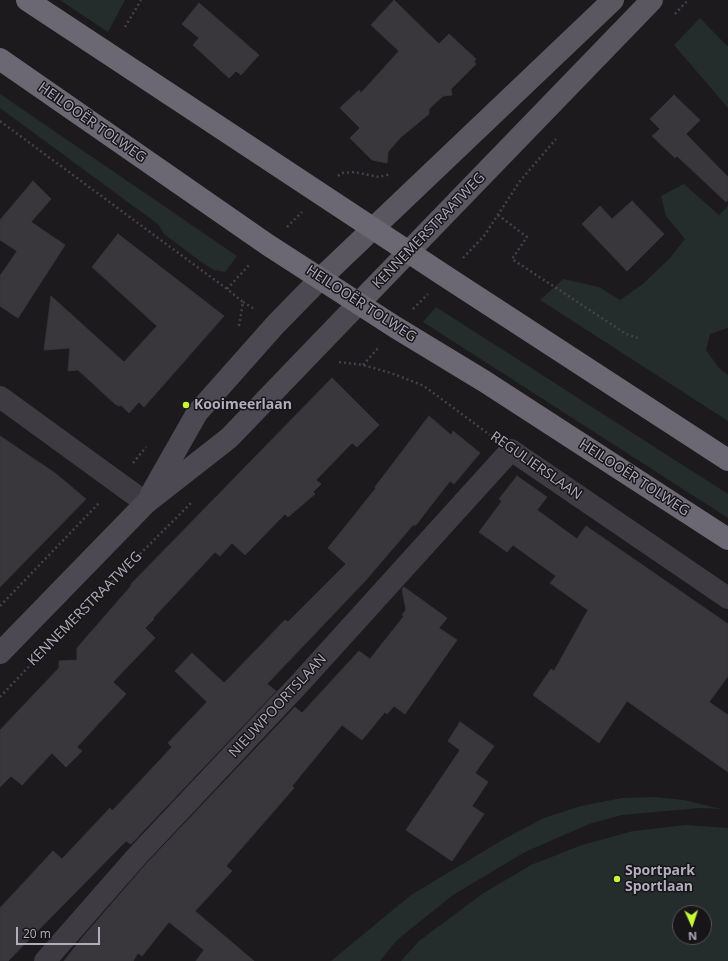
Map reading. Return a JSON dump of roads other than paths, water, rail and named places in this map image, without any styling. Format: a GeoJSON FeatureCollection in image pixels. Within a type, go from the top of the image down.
{"type":"FeatureCollection","features":[{"type":"Feature","properties":{"kind":"highway"},"geometry":{"type":"LineString","coordinates":[[27,0],[408,252],[728,460]]}},
{"type":"Feature","properties":{"kind":"highway","name":"HEILOOËR TOLWEG"},"geometry":{"type":"LineString","coordinates":[[0,59],[211,207],[395,327],[484,381],[728,539]]}},
{"type":"Feature","properties":{"kind":"main road","name":"KENNEMERSTRAATWEG"},"geometry":{"type":"LineString","coordinates":[[146,503],[197,413],[276,324],[321,278],[613,0]]}},
{"type":"Feature","properties":{"kind":"main road","name":"KENNEMERSTRAATWEG"},"geometry":{"type":"LineString","coordinates":[[0,653],[146,503],[229,438],[652,0]]}},
{"type":"Feature","properties":{"kind":"street"},"geometry":{"type":"LineString","coordinates":[[0,397],[146,503]]}},
{"type":"Feature","properties":{"kind":"street","name":"REGULIERSLAAN"},"geometry":{"type":"LineString","coordinates":[[511,450],[728,598]]}},
{"type":"Feature","properties":{"kind":"street","name":"NIEUWPOORTSLAAN"},"geometry":{"type":"LineString","coordinates":[[45,961],[138,855],[299,684],[511,450]]}},
{"type":"Feature","properties":{"kind":"place","name":"Kooimeerlaan"},"geometry":{"type":"Point","coordinates":[186,405]}},
{"type":"Feature","properties":{"kind":"place","name":"Sportpark Sportlaan"},"geometry":{"type":"Point","coordinates":[617,879]}}]}
